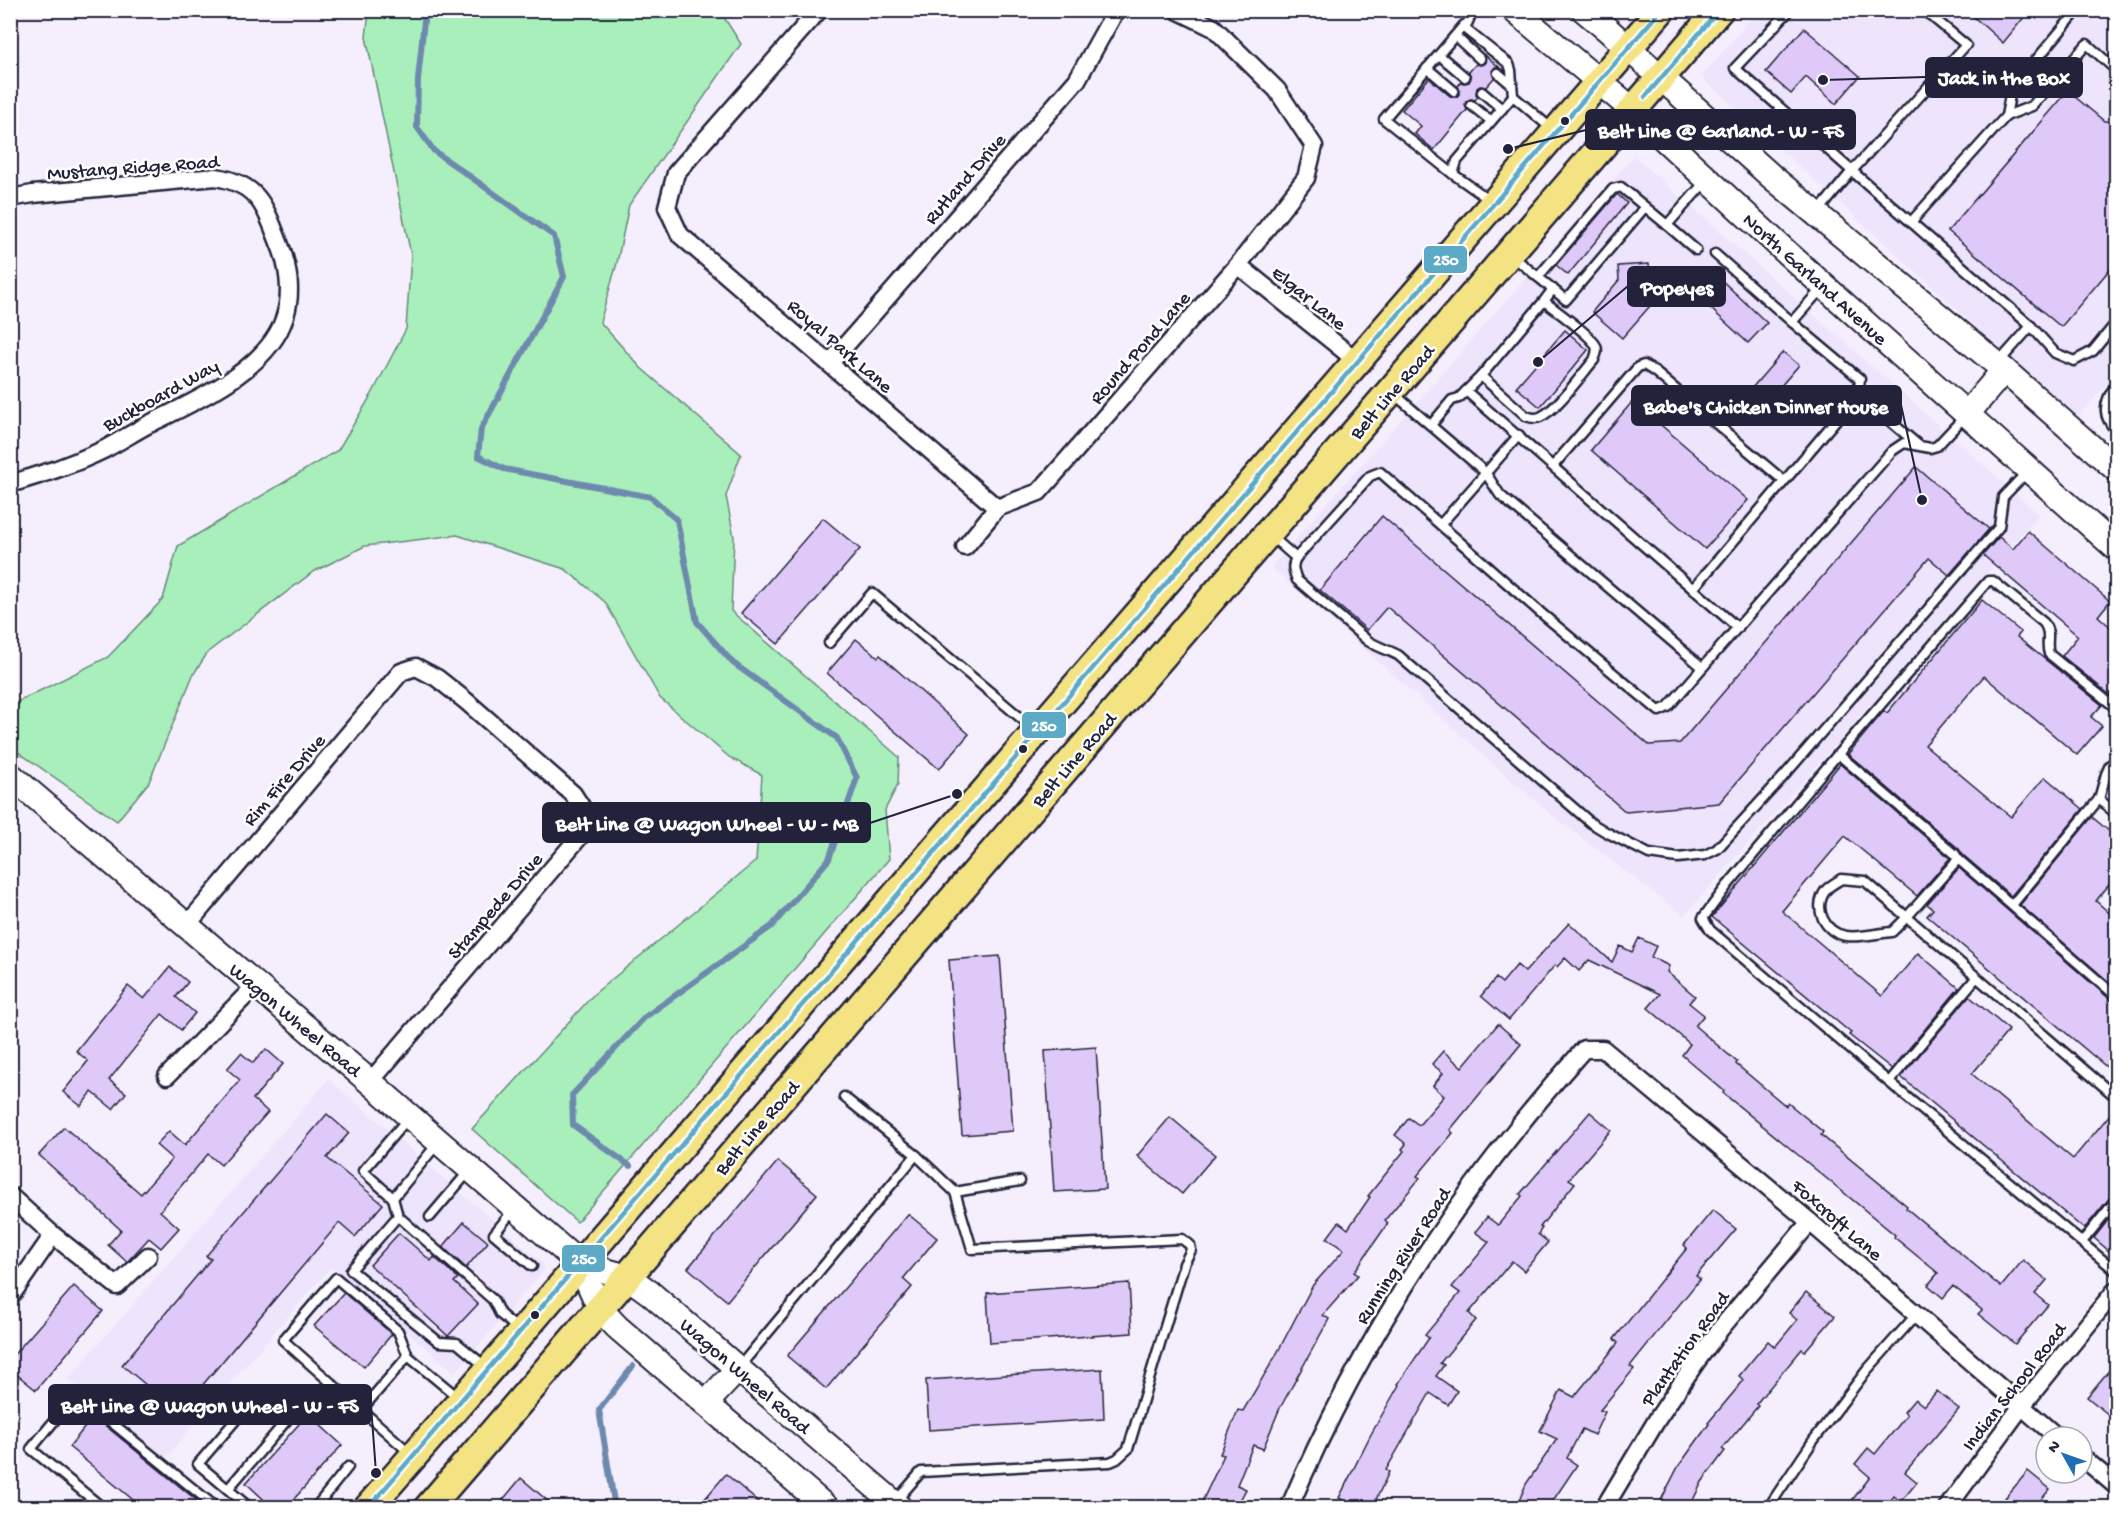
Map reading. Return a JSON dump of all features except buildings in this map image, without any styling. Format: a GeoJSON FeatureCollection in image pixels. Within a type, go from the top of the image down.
{"type":"FeatureCollection","features":[{"type":"Feature","properties":{"kind":"main road","name":"North Garland Avenue"},"geometry":{"type":"LineString","coordinates":[[1514,10],[1634,111],[2116,548]]}},
{"type":"Feature","properties":{"kind":"main road"},"geometry":{"type":"LineString","coordinates":[[1584,10],[1772,177],[2000,368],[2116,469]]}},
{"type":"Feature","properties":{"kind":"main road"},"geometry":{"type":"LineString","coordinates":[[368,1508],[1661,10]]}},
{"type":"Feature","properties":{"kind":"main road","name":"Belt Line Road"},"geometry":{"type":"LineString","coordinates":[[428,1508],[1719,10]]}},
{"type":"Feature","properties":{"kind":"main road"},"geometry":{"type":"LineString","coordinates":[[1357,361],[1391,391]]}},
{"type":"Feature","properties":{"kind":"main road"},"geometry":{"type":"LineString","coordinates":[[1967,414],[2000,368]]}},
{"type":"Feature","properties":{"kind":"main road"},"geometry":{"type":"LineString","coordinates":[[1160,588],[1194,618]]}},
{"type":"Feature","properties":{"kind":"main road"},"geometry":{"type":"LineString","coordinates":[[1037,731],[1071,761]]}},
{"type":"Feature","properties":{"kind":"main road","name":"Wagon Wheel Road"},"geometry":{"type":"LineString","coordinates":[[10,775],[580,1264],[600,1309],[617,1327],[825,1507]]}},
{"type":"Feature","properties":{"kind":"main road","name":"Wagon Wheel Road"},"geometry":{"type":"LineString","coordinates":[[580,1264],[628,1276],[897,1505]]}},
{"type":"Feature","properties":{"kind":"main road"},"geometry":{"type":"LineString","coordinates":[[706,1404],[738,1368]]}},
{"type":"Feature","properties":{"kind":"street","name":"Royal Park Lane"},"geometry":{"type":"LineString","coordinates":[[819,10],[676,173],[667,207],[680,235],[997,508]]}},
{"type":"Feature","properties":{"kind":"street","name":"Rutland Drive"},"geometry":{"type":"LineString","coordinates":[[830,363],[1077,80],[1116,10]]}},
{"type":"Feature","properties":{"kind":"street","name":"Round Pond Lane"},"geometry":{"type":"LineString","coordinates":[[964,547],[997,508],[1039,492],[1238,265],[1306,178],[1314,146],[1277,90],[1214,28],[1177,10]]}},
{"type":"Feature","properties":{"kind":"street","name":"Mustang Ridge Road"},"geometry":{"type":"LineString","coordinates":[[10,198],[216,177],[235,180],[255,193]]}},
{"type":"Feature","properties":{"kind":"street","name":"Buckboard Way"},"geometry":{"type":"LineString","coordinates":[[10,484],[67,465],[104,449],[223,385],[263,353],[285,318],[288,278],[283,251],[255,193]]}},
{"type":"Feature","properties":{"kind":"street","name":"Elgar Lane"},"geometry":{"type":"LineString","coordinates":[[1238,265],[1357,361]]}},
{"type":"Feature","properties":{"kind":"street","name":"Rim Fire Drive"},"geometry":{"type":"LineString","coordinates":[[187,925],[401,672],[416,668]]}},
{"type":"Feature","properties":{"kind":"street","name":"Stampede Drive"},"geometry":{"type":"LineString","coordinates":[[370,1082],[485,945],[566,855],[581,836],[586,821],[582,808],[573,794],[543,767],[437,678],[416,668]]}},
{"type":"Feature","properties":{"kind":"street"},"geometry":{"type":"LineString","coordinates":[[167,1076],[256,985]]}},
{"type":"Feature","properties":{"kind":"street","name":"Foxcroft Lane"},"geometry":{"type":"LineString","coordinates":[[1584,1048],[1603,1049],[1810,1222],[2043,1425]]}},
{"type":"Feature","properties":{"kind":"street","name":"Running River Road"},"geometry":{"type":"LineString","coordinates":[[1289,1508],[1354,1372],[1380,1324],[1428,1249],[1461,1200],[1536,1102],[1584,1048]]}},
{"type":"Feature","properties":{"kind":"street"},"geometry":{"type":"LineString","coordinates":[[10,1196],[53,1235],[117,1286],[148,1256]]}},
{"type":"Feature","properties":{"kind":"street","name":"Plantation Road"},"geometry":{"type":"LineString","coordinates":[[1604,1508],[1658,1418],[1696,1362],[1721,1328],[1810,1222]]}},
{"type":"Feature","properties":{"kind":"street"},"geometry":{"type":"LineString","coordinates":[[10,1298],[53,1235]]}},
{"type":"Feature","properties":{"kind":"street","name":"Indian School Road"},"geometry":{"type":"LineString","coordinates":[[1947,1508],[2021,1407],[2115,1291]]}},
{"type":"Feature","properties":{"kind":"street"},"geometry":{"type":"LineString","coordinates":[[2094,1467],[2116,1486]]}},
{"type":"Feature","properties":{"kind":"lane"},"geometry":{"type":"LineString","coordinates":[[1473,10],[1464,26],[1384,119],[1453,174],[1494,203]]}},
{"type":"Feature","properties":{"kind":"lane"},"geometry":{"type":"LineString","coordinates":[[1790,10],[1735,68],[2031,326],[2055,353],[2074,361],[2093,351],[2116,323]]}},
{"type":"Feature","properties":{"kind":"lane"},"geometry":{"type":"LineString","coordinates":[[1816,214],[1966,45],[1924,10]]}},
{"type":"Feature","properties":{"kind":"lane"},"geometry":{"type":"LineString","coordinates":[[2006,116],[2011,90],[2078,10]]}},
{"type":"Feature","properties":{"kind":"lane"},"geometry":{"type":"LineString","coordinates":[[1464,26],[1466,32],[1509,64],[1513,96],[1556,133]]}},
{"type":"Feature","properties":{"kind":"lane"},"geometry":{"type":"LineString","coordinates":[[1455,36],[1480,59]]}},
{"type":"Feature","properties":{"kind":"lane"},"geometry":{"type":"LineString","coordinates":[[1911,222],[2006,116],[2032,106],[2087,44],[2116,70]]}},
{"type":"Feature","properties":{"kind":"lane"},"geometry":{"type":"LineString","coordinates":[[1439,55],[1465,77]]}},
{"type":"Feature","properties":{"kind":"lane"},"geometry":{"type":"LineString","coordinates":[[1427,68],[1454,90]]}},
{"type":"Feature","properties":{"kind":"lane"},"geometry":{"type":"LineString","coordinates":[[1498,73],[1512,85]]}},
{"type":"Feature","properties":{"kind":"lane"},"geometry":{"type":"LineString","coordinates":[[1482,92],[1502,109]]}},
{"type":"Feature","properties":{"kind":"lane"},"geometry":{"type":"LineString","coordinates":[[1453,174],[1457,161],[1513,96]]}},
{"type":"Feature","properties":{"kind":"lane"},"geometry":{"type":"LineString","coordinates":[[1471,105],[1491,121]]}},
{"type":"Feature","properties":{"kind":"lane"},"geometry":{"type":"LineString","coordinates":[[1666,225],[1708,179]]}},
{"type":"Feature","properties":{"kind":"lane"},"geometry":{"type":"LineString","coordinates":[[1538,277],[1613,189],[1621,186],[1696,250]]}},
{"type":"Feature","properties":{"kind":"lane"},"geometry":{"type":"LineString","coordinates":[[1510,254],[1566,300],[1645,207]]}},
{"type":"Feature","properties":{"kind":"lane"},"geometry":{"type":"LineString","coordinates":[[1693,588],[1858,394],[1860,379],[1715,254]]}},
{"type":"Feature","properties":{"kind":"lane"},"geometry":{"type":"LineString","coordinates":[[1792,322],[1824,285]]}},
{"type":"Feature","properties":{"kind":"lane"},"geometry":{"type":"LineString","coordinates":[[1431,425],[1452,400],[1466,391],[1481,376],[1553,289]]}},
{"type":"Feature","properties":{"kind":"lane"},"geometry":{"type":"LineString","coordinates":[[1481,376],[1526,416],[1533,419],[1542,417],[1554,408],[1597,352],[1596,346],[1589,338],[1544,301]]}},
{"type":"Feature","properties":{"kind":"lane"},"geometry":{"type":"LineString","coordinates":[[2000,368],[2031,326]]}},
{"type":"Feature","properties":{"kind":"lane"},"geometry":{"type":"LineString","coordinates":[[1553,466],[1638,367],[1644,365],[1784,482]]}},
{"type":"Feature","properties":{"kind":"lane"},"geometry":{"type":"LineString","coordinates":[[2116,385],[2108,395],[2106,410],[2108,423],[2116,430]]}},
{"type":"Feature","properties":{"kind":"lane"},"geometry":{"type":"LineString","coordinates":[[1391,391],[1485,472],[1500,495],[1702,668]]}},
{"type":"Feature","properties":{"kind":"lane"},"geometry":{"type":"LineString","coordinates":[[1466,391],[1738,628]]}},
{"type":"Feature","properties":{"kind":"lane"},"geometry":{"type":"LineString","coordinates":[[1858,394],[1918,445]]}},
{"type":"Feature","properties":{"kind":"lane"},"geometry":{"type":"LineString","coordinates":[[1967,414],[1937,446],[1930,448],[1904,443],[1892,451],[1738,628],[1668,706],[1659,711],[1541,613],[1380,472],[1370,476],[1296,558],[1293,570],[1297,580],[1368,641],[1398,655],[1591,823],[1649,854],[1678,858],[1705,855],[1717,849],[1784,777],[1999,527],[2003,497],[2029,470]]}},
{"type":"Feature","properties":{"kind":"lane"},"geometry":{"type":"LineString","coordinates":[[1441,524],[1519,435]]}},
{"type":"Feature","properties":{"kind":"lane"},"geometry":{"type":"LineString","coordinates":[[1268,533],[1296,558]]}},
{"type":"Feature","properties":{"kind":"lane"},"geometry":{"type":"LineString","coordinates":[[2116,708],[2049,654],[2047,649],[2050,632],[2044,623],[1993,581],[1988,581],[1838,754],[1727,886],[1703,918],[1710,930],[2116,1271]]}},
{"type":"Feature","properties":{"kind":"lane"},"geometry":{"type":"LineString","coordinates":[[829,643],[872,593],[1037,731]]}},
{"type":"Feature","properties":{"kind":"lane"},"geometry":{"type":"LineString","coordinates":[[1838,754],[2116,996]]}},
{"type":"Feature","properties":{"kind":"lane"},"geometry":{"type":"LineString","coordinates":[[2012,905],[2099,799],[2110,765],[2116,761]]}},
{"type":"Feature","properties":{"kind":"lane"},"geometry":{"type":"LineString","coordinates":[[2099,799],[2116,814]]}},
{"type":"Feature","properties":{"kind":"lane"},"geometry":{"type":"LineString","coordinates":[[1958,859],[1906,918],[1892,932],[1847,937],[1834,933],[1823,923],[1820,905],[1826,890],[1841,879],[1865,881],[1906,918],[2116,1097]]}},
{"type":"Feature","properties":{"kind":"lane"},"geometry":{"type":"LineString","coordinates":[[1889,1082],[1976,978]]}},
{"type":"Feature","properties":{"kind":"lane"},"geometry":{"type":"LineString","coordinates":[[844,1097],[916,1155],[955,1192],[972,1249],[1182,1239],[1190,1245],[1191,1250],[1184,1264],[1128,1449],[1117,1460],[921,1472],[897,1505]]}},
{"type":"Feature","properties":{"kind":"lane"},"geometry":{"type":"LineString","coordinates":[[410,1117],[363,1171],[393,1198],[398,1216],[493,1300],[500,1314],[521,1333]]}},
{"type":"Feature","properties":{"kind":"lane"},"geometry":{"type":"LineString","coordinates":[[393,1198],[439,1142]]}},
{"type":"Feature","properties":{"kind":"lane"},"geometry":{"type":"LineString","coordinates":[[738,1368],[916,1155]]}},
{"type":"Feature","properties":{"kind":"lane"},"geometry":{"type":"LineString","coordinates":[[430,1217],[471,1170]]}},
{"type":"Feature","properties":{"kind":"lane"},"geometry":{"type":"LineString","coordinates":[[955,1192],[1020,1181]]}},
{"type":"Feature","properties":{"kind":"lane"},"geometry":{"type":"LineString","coordinates":[[2082,1242],[2116,1200]]}},
{"type":"Feature","properties":{"kind":"lane"},"geometry":{"type":"LineString","coordinates":[[515,1208],[494,1234],[532,1266]]}},
{"type":"Feature","properties":{"kind":"lane"},"geometry":{"type":"LineString","coordinates":[[398,1216],[351,1270],[439,1342],[457,1343],[489,1370]]}},
{"type":"Feature","properties":{"kind":"lane"},"geometry":{"type":"LineString","coordinates":[[414,1456],[283,1340],[336,1278],[398,1331],[408,1356],[462,1401]]}},
{"type":"Feature","properties":{"kind":"lane"},"geometry":{"type":"LineString","coordinates":[[1768,1508],[1813,1441],[1867,1370],[1916,1315]]}},
{"type":"Feature","properties":{"kind":"lane"},"geometry":{"type":"LineString","coordinates":[[362,1409],[408,1356]]}},
{"type":"Feature","properties":{"kind":"lane"},"geometry":{"type":"LineString","coordinates":[[228,1489],[288,1420],[258,1394],[198,1464],[250,1508]]}},
{"type":"Feature","properties":{"kind":"lane"},"geometry":{"type":"LineString","coordinates":[[103,1508],[31,1449],[73,1398],[106,1418],[217,1508]]}},
{"type":"Feature","properties":{"kind":"lane"},"geometry":{"type":"LineString","coordinates":[[315,1508],[348,1467]]}},
{"type":"Feature","properties":{"kind":"shaded area"},"geometry":{"type":"Polygon","coordinates":[[[1757,11],[2116,11],[2116,373],[2077,418],[1701,77],[1757,11]]]}},
{"type":"Feature","properties":{"kind":"shaded area"},"geometry":{"type":"Polygon","coordinates":[[[1634,156],[2039,514],[1684,916],[1549,813],[1271,567],[1634,156]]]}},
{"type":"Feature","properties":{"kind":"shaded area"},"geometry":{"type":"Polygon","coordinates":[[[329,1079],[542,1263],[545,1269],[455,1373],[331,1267],[165,1458],[68,1379],[329,1079]]]}},
{"type":"Feature","properties":{"kind":"green space"},"geometry":{"type":"Polygon","coordinates":[[[369,11],[720,11],[741,44],[629,205],[617,263],[600,322],[641,368],[741,454],[726,496],[734,537],[731,611],[899,757],[898,784],[885,810],[889,859],[577,1222],[472,1129],[594,994],[756,861],[762,775],[729,757],[660,698],[605,602],[565,569],[457,535],[365,546],[313,572],[208,652],[193,675],[149,782],[117,821],[11,747],[11,705],[108,657],[163,599],[178,546],[338,450],[372,394],[406,329],[411,255],[366,37],[369,11]]]}},
{"type":"Feature","properties":{"kind":"waterway"},"geometry":{"type":"LineString","coordinates":[[425,10],[418,80],[417,127],[434,151],[554,236],[564,277],[481,429],[478,456],[504,469],[651,497],[677,520],[697,622],[733,663],[837,738],[857,778],[829,859],[772,926],[645,1017],[572,1095],[573,1125],[630,1166]]}},
{"type":"Feature","properties":{"kind":"waterway"},"geometry":{"type":"LineString","coordinates":[[615,1508],[599,1410],[633,1366]]}},
{"type":"Feature","properties":{"kind":"transit line","name":"250"},"geometry":{"type":"LineString","coordinates":[[368,1508],[1661,10]]}},
{"type":"Feature","properties":{"kind":"transit line","name":"250"},"geometry":{"type":"LineString","coordinates":[[1645,97],[1719,10]]}},
{"type":"Feature","properties":{"kind":"place","name":"Jack in the Box"},"geometry":{"type":"Point","coordinates":[1823,80]}},
{"type":"Feature","properties":{"kind":"place","name":"Belt Line @ Garland - W - FS"},"geometry":{"type":"Point","coordinates":[1508,149]}},
{"type":"Feature","properties":{"kind":"place","name":"Popeyes"},"geometry":{"type":"Point","coordinates":[1538,362]}},
{"type":"Feature","properties":{"kind":"place","name":"Babe's Chicken Dinner House"},"geometry":{"type":"Point","coordinates":[1922,500]}},
{"type":"Feature","properties":{"kind":"place","name":"Belt Line @ Wagon Wheel - W - MB"},"geometry":{"type":"Point","coordinates":[957,794]}},
{"type":"Feature","properties":{"kind":"place","name":"Belt Line @ Wagon Wheel - W - FS"},"geometry":{"type":"Point","coordinates":[376,1473]}}]}
